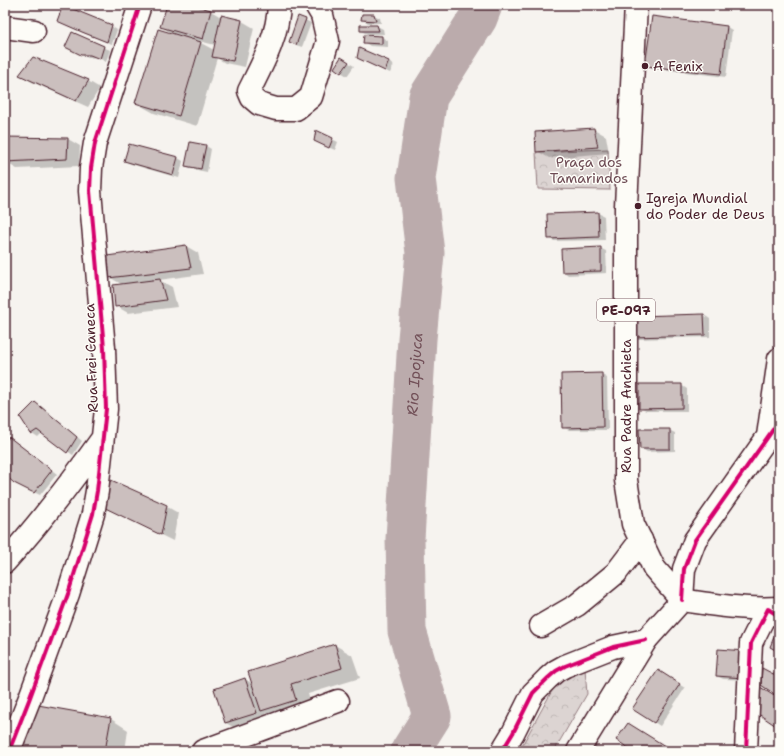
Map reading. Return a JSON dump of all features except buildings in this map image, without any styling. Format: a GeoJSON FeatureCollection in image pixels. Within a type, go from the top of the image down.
{"type":"FeatureCollection","features":[{"type":"Feature","properties":{"kind":"street","name":"Rua Frei Caneca"},"geometry":{"type":"LineString","coordinates":[[9,751],[68,594],[93,514],[106,409],[104,348],[90,191],[91,168],[95,143],[140,5]]}},
{"type":"Feature","properties":{"kind":"street"},"geometry":{"type":"LineString","coordinates":[[279,5],[279,15],[272,42],[249,91],[252,98],[259,104],[276,108],[296,108],[311,97],[328,41],[322,15],[316,5]]}},
{"type":"Feature","properties":{"kind":"street","name":"Rua Padre Anchieta"},"geometry":{"type":"LineString","coordinates":[[636,5],[626,206],[626,480],[633,524],[640,540],[654,568],[682,600]]}},
{"type":"Feature","properties":{"kind":"street"},"geometry":{"type":"LineString","coordinates":[[5,27],[34,31]]}},
{"type":"Feature","properties":{"kind":"street"},"geometry":{"type":"LineString","coordinates":[[578,751],[646,640],[682,600],[684,569],[695,540],[774,429],[779,359]]}},
{"type":"Feature","properties":{"kind":"street"},"geometry":{"type":"LineString","coordinates":[[5,562],[76,476],[102,439]]}},
{"type":"Feature","properties":{"kind":"street"},"geometry":{"type":"LineString","coordinates":[[541,626],[577,605],[616,573],[640,540]]}},
{"type":"Feature","properties":{"kind":"street"},"geometry":{"type":"LineString","coordinates":[[682,600],[721,606],[775,611]]}},
{"type":"Feature","properties":{"kind":"street"},"geometry":{"type":"LineString","coordinates":[[746,751],[751,643],[775,611]]}},
{"type":"Feature","properties":{"kind":"street"},"geometry":{"type":"LineString","coordinates":[[502,751],[513,733],[533,693],[548,678],[565,666],[613,647],[646,640]]}},
{"type":"Feature","properties":{"kind":"street"},"geometry":{"type":"LineString","coordinates":[[204,751],[338,701]]}},
{"type":"Feature","properties":{"kind":"green space","name":"Praça dos Tamarindos"},"geometry":{"type":"Polygon","coordinates":[[[608,149],[610,190],[538,189],[536,152],[608,149]]]}},
{"type":"Feature","properties":{"kind":"green space"},"geometry":{"type":"Polygon","coordinates":[[[564,669],[585,669],[587,694],[554,751],[519,751],[564,669]]]}},
{"type":"Feature","properties":{"kind":"waterway","name":"Rio Ipojuca"},"geometry":{"type":"LineString","coordinates":[[410,751],[432,716],[407,631],[405,539],[417,339],[425,253],[416,178],[428,97],[478,18],[483,5]]}},
{"type":"Feature","properties":{"kind":"cycle path"},"geometry":{"type":"LineString","coordinates":[[9,751],[68,594],[93,514],[106,409],[104,348],[90,191],[91,168],[95,143],[140,5]]}},
{"type":"Feature","properties":{"kind":"cycle path"},"geometry":{"type":"LineString","coordinates":[[682,600],[684,569],[695,540],[779,421]]}},
{"type":"Feature","properties":{"kind":"cycle path"},"geometry":{"type":"LineString","coordinates":[[746,751],[751,643],[768,609],[779,616]]}},
{"type":"Feature","properties":{"kind":"cycle path"},"geometry":{"type":"LineString","coordinates":[[502,751],[513,733],[533,693],[556,671],[613,647],[646,640]]}},
{"type":"Feature","properties":{"kind":"place","name":"A Fenix"},"geometry":{"type":"Point","coordinates":[645,66]}},
{"type":"Feature","properties":{"kind":"place","name":"Igreja Mundial do Poder de Deus"},"geometry":{"type":"Point","coordinates":[638,206]}}]}
